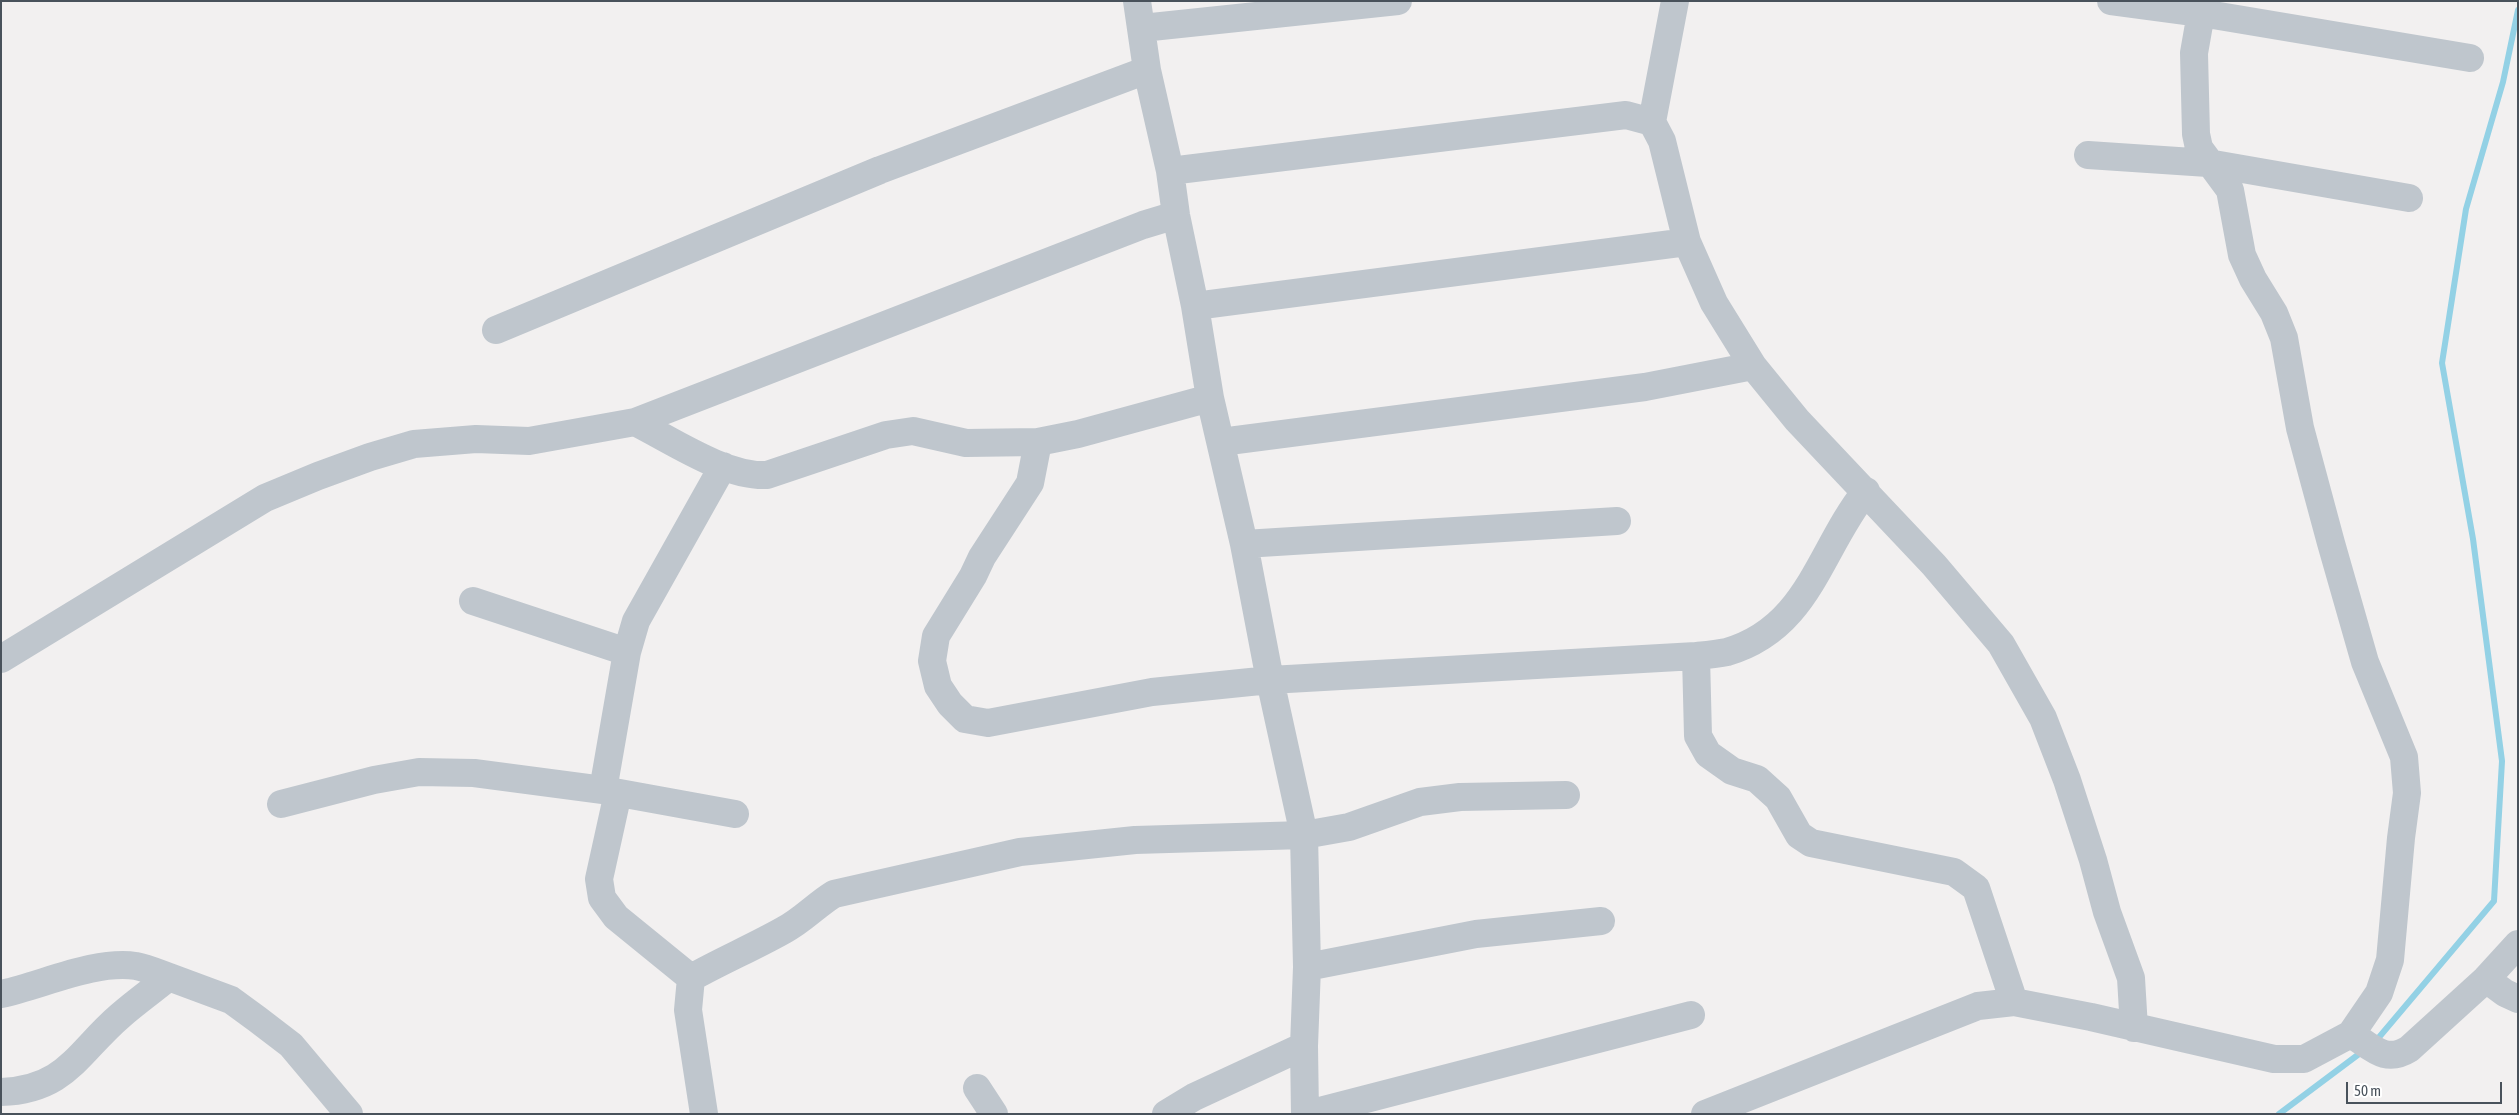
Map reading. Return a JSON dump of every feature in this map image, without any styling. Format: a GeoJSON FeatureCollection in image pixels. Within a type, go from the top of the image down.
{"type":"FeatureCollection","features":[{"type":"Feature","properties":{"kind":"street"},"geometry":{"type":"LineString","coordinates":[[1137,1],[1147,70],[1170,171],[1176,215],[1195,306],[1210,398],[1244,544],[1270,680],[1304,836],[1307,967],[1304,1046],[1307,1114],[1691,1015]]}},
{"type":"Feature","properties":{"kind":"street"},"geometry":{"type":"LineString","coordinates":[[1142,28],[1398,1]]}},
{"type":"Feature","properties":{"kind":"street"},"geometry":{"type":"LineString","coordinates":[[1676,1],[1652,122],[1662,141],[1687,242],[1714,303],[1753,366],[1797,420],[1934,564],[2001,644],[2043,718],[2068,780],[2107,912],[2131,978],[2134,1028]]}},
{"type":"Feature","properties":{"kind":"street"},"geometry":{"type":"LineString","coordinates":[[2111,1],[2201,13],[2470,58]]}},
{"type":"Feature","properties":{"kind":"street"},"geometry":{"type":"LineString","coordinates":[[1705,1114],[1978,1006],[2014,1002],[2090,1017],[2274,1059],[2304,1059],[2351,1034],[2379,993],[2390,960],[2400,846],[2407,793],[2404,757],[2365,662],[2300,428],[2284,338],[2274,313],[2253,279],[2242,255],[2230,190],[2208,163],[2199,148],[2196,134],[2194,53],[2201,13]]}},
{"type":"Feature","properties":{"kind":"street"},"geometry":{"type":"LineString","coordinates":[[496,330],[880,170],[1147,70]]}},
{"type":"Feature","properties":{"kind":"street"},"geometry":{"type":"LineString","coordinates":[[1170,171],[1626,115],[1652,122]]}},
{"type":"Feature","properties":{"kind":"street"},"geometry":{"type":"LineString","coordinates":[[2088,155],[2208,163],[2409,198]]}},
{"type":"Feature","properties":{"kind":"street"},"geometry":{"type":"LineString","coordinates":[[1,659],[265,498],[318,476],[370,457],[414,444],[476,439],[530,441],[636,422],[1143,225],[1176,215]]}},
{"type":"Feature","properties":{"kind":"street"},"geometry":{"type":"LineString","coordinates":[[1195,306],[1687,242]]}},
{"type":"Feature","properties":{"kind":"street"},"geometry":{"type":"LineString","coordinates":[[1221,442],[1644,387],[1753,366]]}},
{"type":"Feature","properties":{"kind":"street"},"geometry":{"type":"LineString","coordinates":[[636,422],[723,466],[755,476],[767,475],[886,435],[913,431],[966,443],[1038,442],[1078,434],[1210,398]]}},
{"type":"Feature","properties":{"kind":"street"},"geometry":{"type":"LineString","coordinates":[[1038,442],[1030,483],[982,557],[973,576],[936,636],[932,661],[938,686],[965,719],[988,723],[1152,692],[1270,680],[1696,656],[1726,652],[1763,636],[1790,613],[1805,595],[1846,519],[1866,491]]}},
{"type":"Feature","properties":{"kind":"street"},"geometry":{"type":"LineString","coordinates":[[691,978],[616,918],[602,898],[599,879],[627,652],[636,621],[723,466]]}},
{"type":"Feature","properties":{"kind":"street"},"geometry":{"type":"LineString","coordinates":[[1244,544],[1617,521]]}},
{"type":"Feature","properties":{"kind":"street"},"geometry":{"type":"LineString","coordinates":[[473,601],[627,652]]}},
{"type":"Feature","properties":{"kind":"street"},"geometry":{"type":"LineString","coordinates":[[1696,656],[1698,736],[1708,754],[1732,771],[1757,779],[1778,798],[1798,835],[1811,842],[1954,872],[1967,880],[1976,888],[2014,1002]]}},
{"type":"Feature","properties":{"kind":"street"},"geometry":{"type":"LineString","coordinates":[[281,804],[374,780],[419,772],[474,773],[610,791],[735,814]]}},
{"type":"Feature","properties":{"kind":"street"},"geometry":{"type":"LineString","coordinates":[[691,978],[785,930],[805,917],[817,904],[834,894],[1020,852],[1135,840],[1304,836],[1349,827],[1420,802],[1460,797],[1566,795]]}},
{"type":"Feature","properties":{"kind":"street"},"geometry":{"type":"LineString","coordinates":[[1307,967],[1476,934],[1601,921]]}},
{"type":"Feature","properties":{"kind":"street"},"geometry":{"type":"LineString","coordinates":[[2351,1034],[2386,1056],[2399,1056],[2486,979],[2518,944]]}},
{"type":"Feature","properties":{"kind":"street"},"geometry":{"type":"LineString","coordinates":[[1,994],[27,989],[106,965],[136,966],[169,977],[231,1000],[257,1019],[291,1045],[349,1114]]}},
{"type":"Feature","properties":{"kind":"street"},"geometry":{"type":"LineString","coordinates":[[1,1092],[18,1092],[44,1084],[67,1071],[120,1016],[169,977]]}},
{"type":"Feature","properties":{"kind":"street"},"geometry":{"type":"LineString","coordinates":[[691,978],[688,1010],[704,1114]]}},
{"type":"Feature","properties":{"kind":"street"},"geometry":{"type":"LineString","coordinates":[[2486,979],[2505,993],[2518,999]]}},
{"type":"Feature","properties":{"kind":"street"},"geometry":{"type":"LineString","coordinates":[[1166,1114],[1194,1097],[1304,1046]]}},
{"type":"Feature","properties":{"kind":"street"},"geometry":{"type":"LineString","coordinates":[[977,1088],[994,1114]]}},
{"type":"Feature","properties":{"kind":"waterway"},"geometry":{"type":"LineString","coordinates":[[2375,1042],[2494,901],[2502,761],[2473,539],[2442,363],[2466,209],[2503,82],[2518,10]]}},
{"type":"Feature","properties":{"kind":"waterway"},"geometry":{"type":"LineString","coordinates":[[2279,1114],[2363,1051]]}}]}
